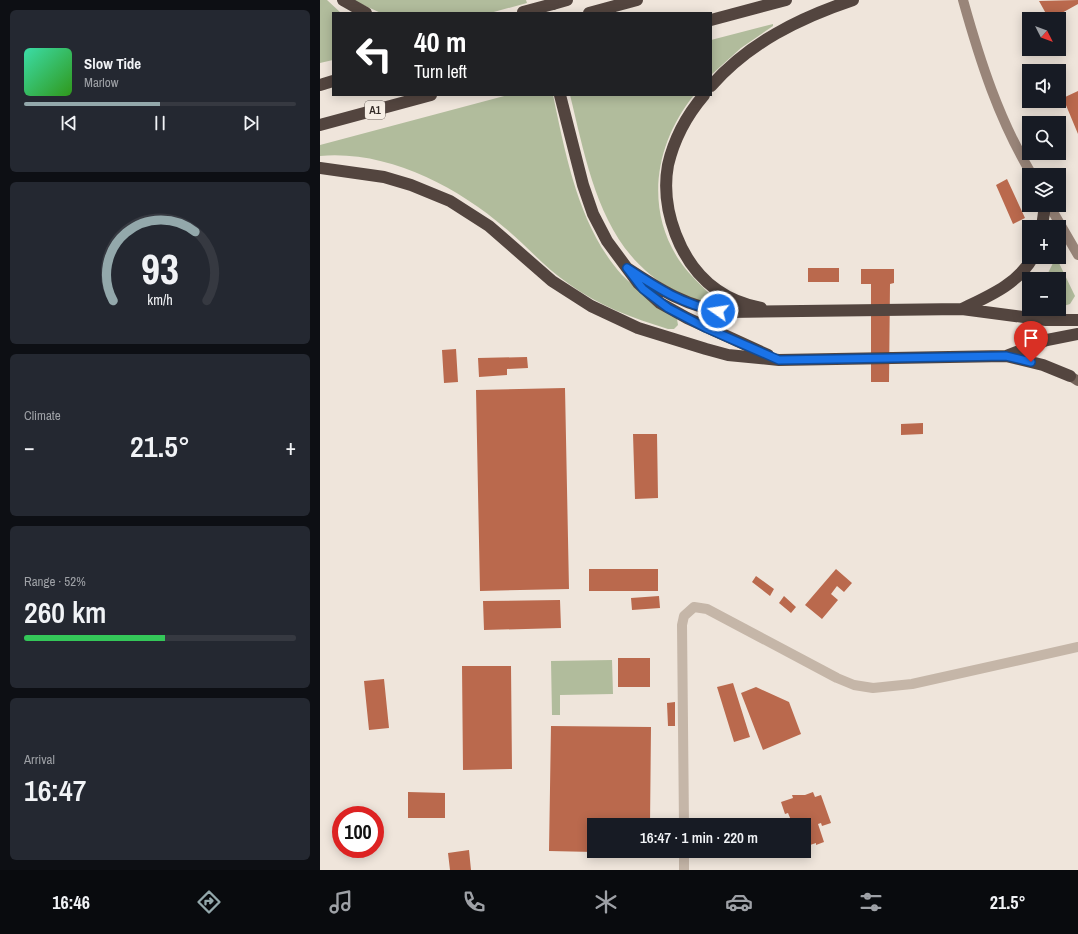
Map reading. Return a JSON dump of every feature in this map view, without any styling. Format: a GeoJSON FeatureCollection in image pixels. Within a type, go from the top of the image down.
{"type":"FeatureCollection","features":[{"type":"Feature","properties":{"kind":"highway"},"geometry":{"type":"LineString","coordinates":[[343,0],[364,12]]}},
{"type":"Feature","properties":{"kind":"highway"},"geometry":{"type":"LineString","coordinates":[[535,0],[538,12]]}},
{"type":"Feature","properties":{"kind":"highway"},"geometry":{"type":"LineString","coordinates":[[521,12],[567,0]]}},
{"type":"Feature","properties":{"kind":"highway"},"geometry":{"type":"LineString","coordinates":[[593,12],[637,0]]}},
{"type":"Feature","properties":{"kind":"highway"},"geometry":{"type":"LineString","coordinates":[[712,20],[786,0]]}},
{"type":"Feature","properties":{"kind":"highway"},"geometry":{"type":"LineString","coordinates":[[712,85],[748,52],[774,33],[806,18],[853,0]]}},
{"type":"Feature","properties":{"kind":"highway"},"geometry":{"type":"LineString","coordinates":[[320,85],[332,81]]}},
{"type":"Feature","properties":{"kind":"highway","name":"A1"},"geometry":{"type":"LineString","coordinates":[[320,125],[427,96]]}},
{"type":"Feature","properties":{"kind":"highway"},"geometry":{"type":"LineString","coordinates":[[560,96],[590,205],[602,232],[643,289],[668,308],[706,328],[779,360]]}},
{"type":"Feature","properties":{"kind":"highway"},"geometry":{"type":"LineString","coordinates":[[703,96],[680,131],[670,158],[666,194],[672,223],[691,262],[714,288],[739,302],[782,312]]}},
{"type":"Feature","properties":{"kind":"highway"},"geometry":{"type":"LineString","coordinates":[[320,168],[384,177],[411,185],[450,201],[489,226],[542,272],[566,290],[600,311],[638,328],[672,340],[723,354],[779,360],[1006,356],[1043,365],[1074,378]]}},
{"type":"Feature","properties":{"kind":"highway"},"geometry":{"type":"LineString","coordinates":[[962,309],[993,294],[1012,281],[1028,264]]}},
{"type":"Feature","properties":{"kind":"highway"},"geometry":{"type":"LineString","coordinates":[[627,268],[670,295],[700,307],[732,313],[962,309],[1046,320],[1078,320]]}},
{"type":"Feature","properties":{"kind":"highway"},"geometry":{"type":"LineString","coordinates":[[1006,356],[1038,343],[1078,334]]}},
{"type":"Feature","properties":{"kind":"main road"},"geometry":{"type":"LineString","coordinates":[[963,0],[994,102],[1028,168]]}},
{"type":"Feature","properties":{"kind":"main road"},"geometry":{"type":"LineString","coordinates":[[1053,212],[1078,255]]}},
{"type":"Feature","properties":{"kind":"street"},"geometry":{"type":"LineString","coordinates":[[684,818],[682,625],[684,616],[694,606],[707,609],[843,681],[873,688],[912,684],[1078,647]]}},
{"type":"Feature","properties":{"kind":"street"},"geometry":{"type":"LineString","coordinates":[[684,858],[684,870]]}},
{"type":"Feature","properties":{"kind":"green space"},"geometry":{"type":"Polygon","coordinates":[[[320,0],[327,0],[340,12],[332,12],[332,60],[320,63],[320,0]]]}},
{"type":"Feature","properties":{"kind":"green space"},"geometry":{"type":"Polygon","coordinates":[[[352,0],[526,0],[527,3],[494,12],[379,12],[352,0]]]}},
{"type":"Feature","properties":{"kind":"green space"},"geometry":{"type":"Polygon","coordinates":[[[773,24],[773,26],[741,48],[712,74],[712,40],[773,24]]]}},
{"type":"Feature","properties":{"kind":"green space"},"geometry":{"type":"Polygon","coordinates":[[[504,96],[553,96],[569,167],[576,190],[595,235],[607,256],[622,275],[635,287],[677,319],[678,325],[674,329],[668,329],[629,316],[580,292],[560,278],[513,235],[486,213],[443,185],[395,165],[370,159],[345,156],[320,156],[320,145],[504,96]]]}},
{"type":"Feature","properties":{"kind":"green space"},"geometry":{"type":"Polygon","coordinates":[[[570,96],[693,96],[681,113],[663,154],[659,175],[658,197],[661,218],[668,240],[683,265],[696,281],[716,300],[715,304],[701,302],[678,292],[652,276],[632,256],[615,233],[602,207],[584,152],[570,96]]]}},
{"type":"Feature","properties":{"kind":"green space"},"geometry":{"type":"Polygon","coordinates":[[[1052,264],[1059,264],[1063,272],[1048,272],[1052,264]]]}},
{"type":"Feature","properties":{"kind":"green space"},"geometry":{"type":"Polygon","coordinates":[[[1066,277],[1075,296],[1070,304],[1066,305],[1066,277]]]}},
{"type":"Feature","properties":{"kind":"green space"},"geometry":{"type":"Polygon","coordinates":[[[612,660],[613,694],[560,695],[560,715],[552,715],[551,661],[612,660]]]}},
{"type":"Feature","properties":{"kind":"building"},"geometry":{"type":"Polygon","coordinates":[[[1078,0],[1078,4],[1064,12],[1045,12],[1039,1],[1078,0]]]}},
{"type":"Feature","properties":{"kind":"building"},"geometry":{"type":"Polygon","coordinates":[[[1078,91],[1078,134],[1066,105],[1066,97],[1078,91]]]}},
{"type":"Feature","properties":{"kind":"building"},"geometry":{"type":"Polygon","coordinates":[[[1007,179],[1025,218],[1013,224],[996,185],[1007,179]]]}},
{"type":"Feature","properties":{"kind":"building"},"geometry":{"type":"Polygon","coordinates":[[[808,268],[839,268],[839,282],[808,282],[808,268]]]}},
{"type":"Feature","properties":{"kind":"building"},"geometry":{"type":"Polygon","coordinates":[[[861,269],[894,269],[894,283],[890,284],[889,382],[871,382],[871,284],[861,284],[861,269]]]}},
{"type":"Feature","properties":{"kind":"building"},"geometry":{"type":"Polygon","coordinates":[[[456,349],[458,382],[444,383],[442,350],[456,349]]]}},
{"type":"Feature","properties":{"kind":"building"},"geometry":{"type":"Polygon","coordinates":[[[527,357],[528,368],[507,369],[507,375],[479,377],[478,358],[527,357]]]}},
{"type":"Feature","properties":{"kind":"building"},"geometry":{"type":"Polygon","coordinates":[[[565,388],[569,589],[480,591],[476,390],[565,388]]]}},
{"type":"Feature","properties":{"kind":"building"},"geometry":{"type":"Polygon","coordinates":[[[923,423],[923,434],[901,435],[901,424],[923,423]]]}},
{"type":"Feature","properties":{"kind":"building"},"geometry":{"type":"Polygon","coordinates":[[[633,434],[657,434],[658,498],[635,499],[633,434]]]}},
{"type":"Feature","properties":{"kind":"building"},"geometry":{"type":"Polygon","coordinates":[[[589,569],[658,569],[658,591],[589,591],[589,569]]]}},
{"type":"Feature","properties":{"kind":"building"},"geometry":{"type":"Polygon","coordinates":[[[836,569],[852,583],[844,592],[837,586],[831,594],[838,600],[822,619],[805,605],[836,569]]]}},
{"type":"Feature","properties":{"kind":"building"},"geometry":{"type":"Polygon","coordinates":[[[756,576],[774,589],[770,596],[752,582],[756,576]]]}},
{"type":"Feature","properties":{"kind":"building"},"geometry":{"type":"Polygon","coordinates":[[[659,596],[660,608],[632,610],[631,598],[659,596]]]}},
{"type":"Feature","properties":{"kind":"building"},"geometry":{"type":"Polygon","coordinates":[[[784,596],[796,607],[791,613],[779,603],[784,596]]]}},
{"type":"Feature","properties":{"kind":"building"},"geometry":{"type":"Polygon","coordinates":[[[560,600],[561,628],[484,630],[483,601],[560,600]]]}},
{"type":"Feature","properties":{"kind":"building"},"geometry":{"type":"Polygon","coordinates":[[[618,658],[650,658],[650,687],[618,687],[618,658]]]}},
{"type":"Feature","properties":{"kind":"building"},"geometry":{"type":"Polygon","coordinates":[[[462,666],[511,666],[512,769],[463,770],[462,666]]]}},
{"type":"Feature","properties":{"kind":"building"},"geometry":{"type":"Polygon","coordinates":[[[384,679],[389,728],[369,730],[364,681],[384,679]]]}},
{"type":"Feature","properties":{"kind":"building"},"geometry":{"type":"Polygon","coordinates":[[[733,683],[750,737],[734,742],[717,687],[733,683]]]}},
{"type":"Feature","properties":{"kind":"building"},"geometry":{"type":"Polygon","coordinates":[[[756,687],[789,702],[801,734],[763,750],[741,693],[756,687]]]}},
{"type":"Feature","properties":{"kind":"building"},"geometry":{"type":"Polygon","coordinates":[[[675,702],[675,726],[668,726],[667,703],[675,702]]]}},
{"type":"Feature","properties":{"kind":"building"},"geometry":{"type":"Polygon","coordinates":[[[551,726],[651,727],[650,818],[587,818],[587,852],[549,851],[551,726]]]}},
{"type":"Feature","properties":{"kind":"building"},"geometry":{"type":"Polygon","coordinates":[[[408,792],[445,793],[445,818],[408,818],[408,792]]]}},
{"type":"Feature","properties":{"kind":"building"},"geometry":{"type":"Polygon","coordinates":[[[813,792],[815,797],[821,795],[831,823],[822,826],[821,823],[818,824],[824,842],[816,845],[816,843],[811,845],[811,818],[790,818],[788,813],[785,814],[781,802],[793,798],[792,795],[805,795],[813,792]]]}},
{"type":"Feature","properties":{"kind":"building"},"geometry":{"type":"Polygon","coordinates":[[[469,850],[471,870],[450,870],[448,853],[469,850]]]}},
{"type":"Feature","properties":{"kind":"route"},"geometry":{"type":"LineString","coordinates":[[718,311],[692,305],[676,299],[627,268],[643,289],[668,308],[726,338],[779,360],[1006,356],[1031,362]]}}]}
